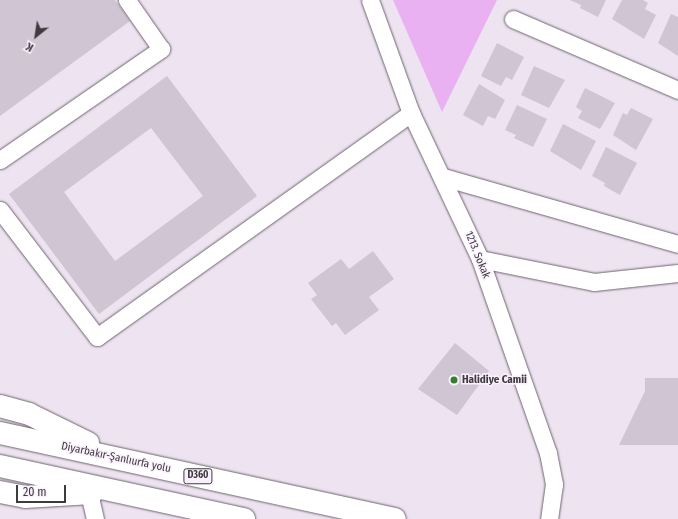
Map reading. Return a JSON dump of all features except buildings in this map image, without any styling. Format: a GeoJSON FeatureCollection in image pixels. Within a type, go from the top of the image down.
{"type":"FeatureCollection","features":[{"type":"Feature","properties":{"kind":"highway"},"geometry":{"type":"LineString","coordinates":[[0,406],[29,414],[116,457]]}},
{"type":"Feature","properties":{"kind":"highway","name":"Diyarbakır-Şanlıurfa yolu"},"geometry":{"type":"LineString","coordinates":[[0,433],[116,457],[395,519]]}},
{"type":"Feature","properties":{"kind":"highway"},"geometry":{"type":"LineString","coordinates":[[0,466],[122,491],[244,519]]}},
{"type":"Feature","properties":{"kind":"highway"},"geometry":{"type":"LineString","coordinates":[[0,492],[25,497],[122,491]]}},
{"type":"Feature","properties":{"kind":"street"},"geometry":{"type":"LineString","coordinates":[[0,160],[162,49],[127,0]]}},
{"type":"Feature","properties":{"kind":"street","name":"1213. Sokak"},"geometry":{"type":"LineString","coordinates":[[370,0],[411,113],[443,177],[480,259],[548,453],[554,484],[549,519]]}},
{"type":"Feature","properties":{"kind":"street"},"geometry":{"type":"LineString","coordinates":[[513,19],[678,90]]}},
{"type":"Feature","properties":{"kind":"street"},"geometry":{"type":"LineString","coordinates":[[2,217],[97,337],[411,113]]}},
{"type":"Feature","properties":{"kind":"street"},"geometry":{"type":"LineString","coordinates":[[443,177],[678,244]]}},
{"type":"Feature","properties":{"kind":"street"},"geometry":{"type":"LineString","coordinates":[[480,259],[594,282],[678,273]]}},
{"type":"Feature","properties":{"kind":"street"},"geometry":{"type":"LineString","coordinates":[[89,493],[95,519]]}},
{"type":"Feature","properties":{"kind":"shaded area"},"geometry":{"type":"Polygon","coordinates":[[[393,0],[497,0],[442,112],[393,0]]]}},
{"type":"Feature","properties":{"kind":"place","name":"Halidiye Camii"},"geometry":{"type":"Point","coordinates":[454,380]}}]}
